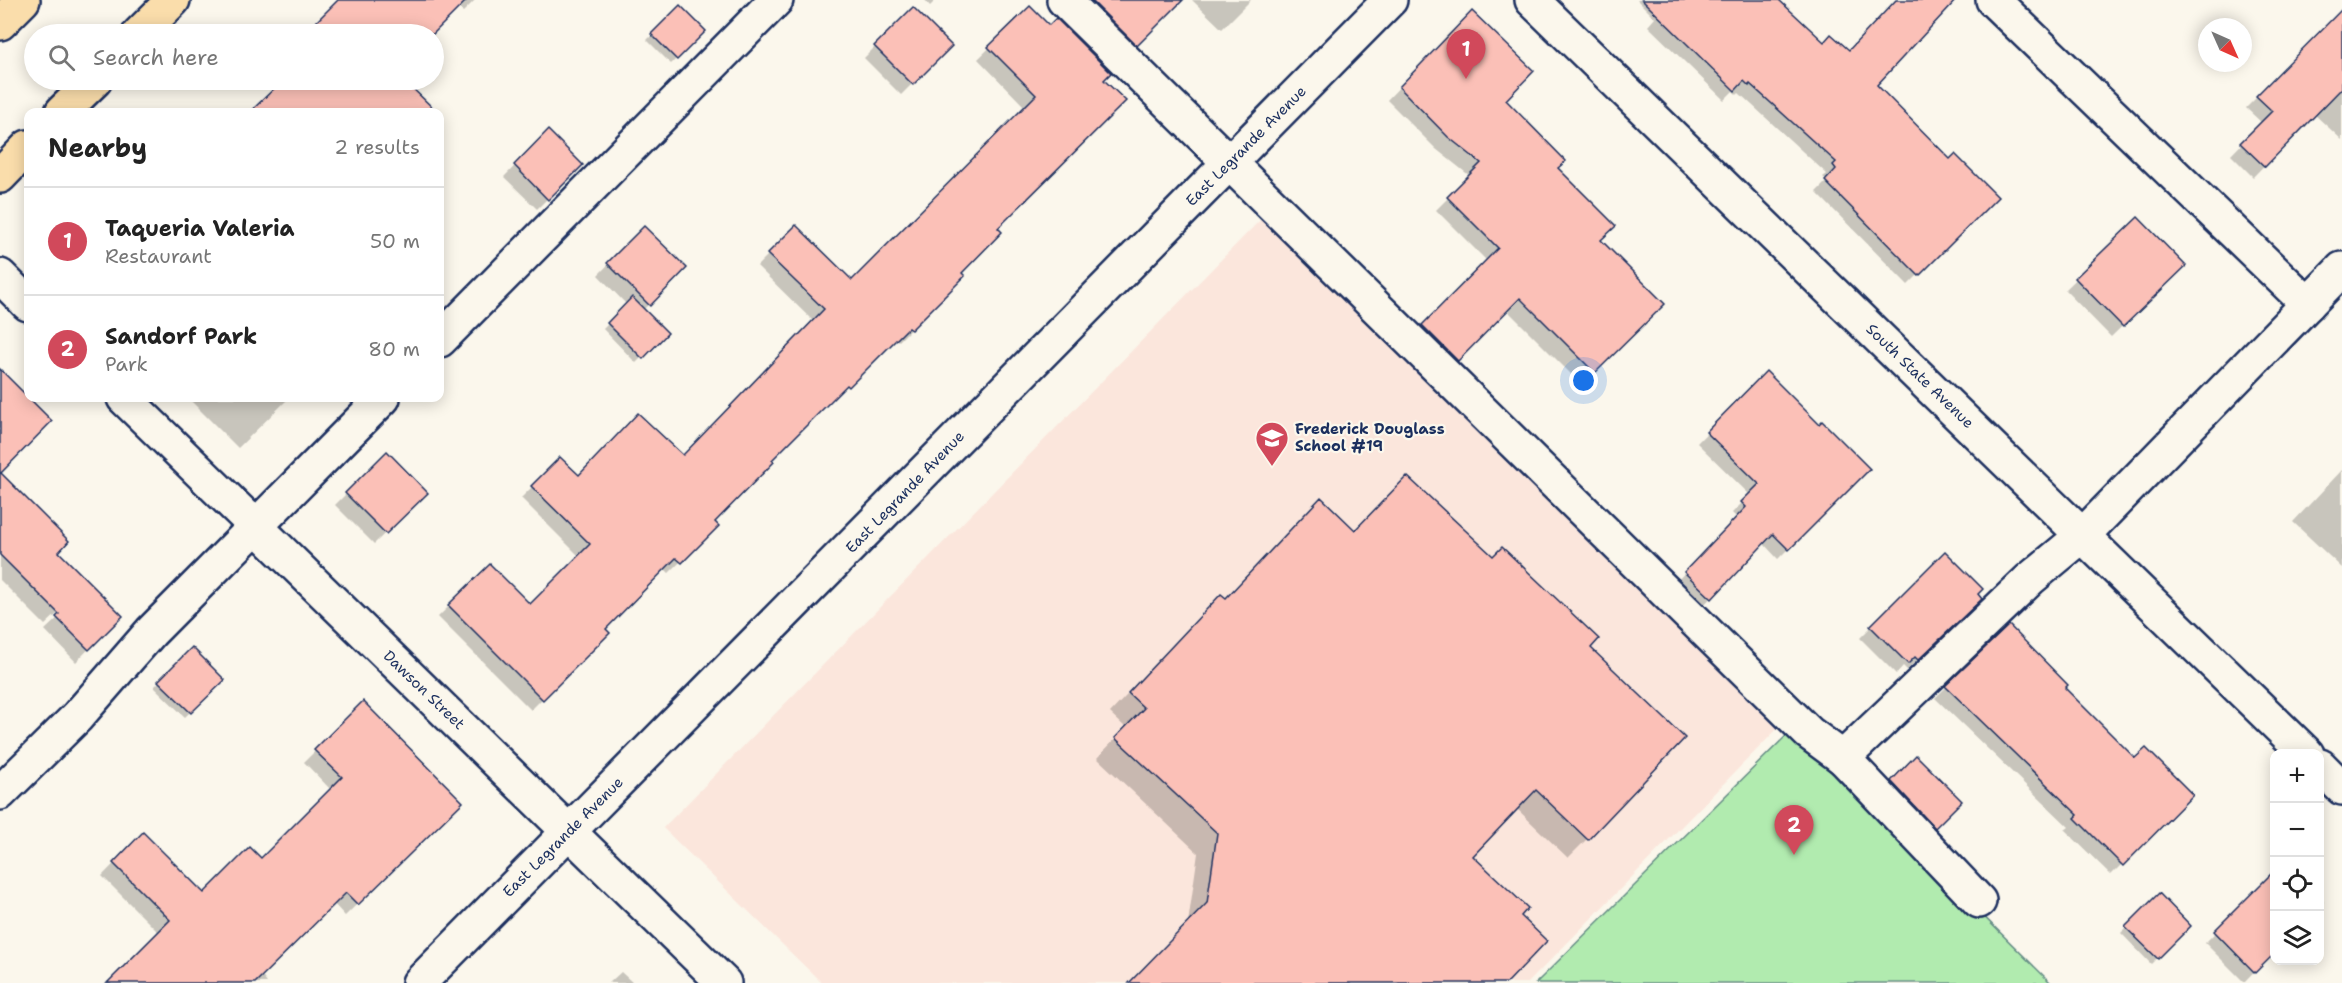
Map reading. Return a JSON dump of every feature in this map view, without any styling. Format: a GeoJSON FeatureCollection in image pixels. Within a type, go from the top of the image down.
{"type":"FeatureCollection","features":[{"type":"Feature","properties":{"kind":"main road"},"geometry":{"type":"LineString","coordinates":[[0,23],[23,0]]}},
{"type":"Feature","properties":{"kind":"main road"},"geometry":{"type":"LineString","coordinates":[[149,24],[173,0]]}},
{"type":"Feature","properties":{"kind":"main road"},"geometry":{"type":"LineString","coordinates":[[66,108],[85,90]]}},
{"type":"Feature","properties":{"kind":"main road"},"geometry":{"type":"LineString","coordinates":[[0,176],[24,151]]}},
{"type":"Feature","properties":{"kind":"street"},"geometry":{"type":"LineString","coordinates":[[444,336],[776,0]]}},
{"type":"Feature","properties":{"kind":"street"},"geometry":{"type":"LineString","coordinates":[[1064,0],[1809,733],[1844,758],[1979,901]]}},
{"type":"Feature","properties":{"kind":"street","name":"East Legrande Avenue"},"geometry":{"type":"LineString","coordinates":[[419,983],[1390,0]]}},
{"type":"Feature","properties":{"kind":"street","name":"South State Avenue"},"geometry":{"type":"LineString","coordinates":[[1532,0],[2303,749]]}},
{"type":"Feature","properties":{"kind":"street"},"geometry":{"type":"LineString","coordinates":[[1993,0],[2308,304]]}},
{"type":"Feature","properties":{"kind":"street"},"geometry":{"type":"LineString","coordinates":[[1844,758],[2030,579],[2083,535],[2342,269]]}},
{"type":"Feature","properties":{"kind":"street"},"geometry":{"type":"LineString","coordinates":[[0,276],[24,300]]}},
{"type":"Feature","properties":{"kind":"street","name":"Dawson Street"},"geometry":{"type":"LineString","coordinates":[[128,402],[724,983]]}},
{"type":"Feature","properties":{"kind":"street"},"geometry":{"type":"LineString","coordinates":[[0,793],[77,717],[151,632],[379,402]]}},
{"type":"Feature","properties":{"kind":"street"},"geometry":{"type":"LineString","coordinates":[[2324,771],[2342,788]]}},
{"type":"Feature","properties":{"kind":"shaded area","name":"Frederick Douglass School #19"},"geometry":{"type":"Polygon","coordinates":[[[1268,212],[1785,721],[1528,983],[822,983],[663,828],[1268,212]]]}},
{"type":"Feature","properties":{"kind":"green space"},"geometry":{"type":"Polygon","coordinates":[[[1794,728],[2051,983],[1536,983],[1794,728]]]}},
{"type":"Feature","properties":{"kind":"building"},"geometry":{"type":"Polygon","coordinates":[[[338,0],[467,0],[443,24],[314,24],[338,0]]]}},
{"type":"Feature","properties":{"kind":"building"},"geometry":{"type":"Polygon","coordinates":[[[1091,0],[1183,0],[1137,46],[1091,0]]]}},
{"type":"Feature","properties":{"kind":"building"},"geometry":{"type":"Polygon","coordinates":[[[1642,0],[1779,0],[1824,42],[1831,34],[1849,50],[1896,0],[1956,0],[1877,85],[1950,159],[1955,154],[1998,197],[1919,276],[1825,181],[1836,169],[1833,165],[1836,162],[1750,84],[1749,86],[1744,81],[1735,91],[1642,0]]]}},
{"type":"Feature","properties":{"kind":"building"},"geometry":{"type":"Polygon","coordinates":[[[680,5],[706,31],[677,60],[651,34],[680,5]]]}},
{"type":"Feature","properties":{"kind":"building"},"geometry":{"type":"Polygon","coordinates":[[[1030,6],[1049,25],[1056,18],[1111,73],[1104,80],[1126,101],[998,228],[1002,232],[962,273],[965,276],[911,330],[908,328],[849,387],[847,385],[772,460],[774,462],[715,522],[719,526],[682,563],[676,558],[606,629],[610,633],[543,700],[448,605],[490,564],[530,604],[590,544],[531,486],[560,457],[579,475],[638,413],[683,455],[824,309],[767,254],[796,225],[852,280],[1036,95],[988,47],[1030,6]]]}},
{"type":"Feature","properties":{"kind":"building"},"geometry":{"type":"Polygon","coordinates":[[[913,7],[952,46],[913,85],[874,46],[913,7]]]}},
{"type":"Feature","properties":{"kind":"building"},"geometry":{"type":"Polygon","coordinates":[[[2342,9],[2342,88],[2265,167],[2240,143],[2272,111],[2256,96],[2342,9]]]}},
{"type":"Feature","properties":{"kind":"building"},"geometry":{"type":"Polygon","coordinates":[[[1472,11],[1534,71],[1506,100],[1566,161],[1558,168],[1616,226],[1601,240],[1665,304],[1595,373],[1520,298],[1458,361],[1422,325],[1498,248],[1447,197],[1481,163],[1448,137],[1399,87],[1472,11]]]}},
{"type":"Feature","properties":{"kind":"building"},"geometry":{"type":"Polygon","coordinates":[[[273,90],[414,90],[433,108],[254,108],[273,90]]]}},
{"type":"Feature","properties":{"kind":"building"},"geometry":{"type":"Polygon","coordinates":[[[548,130],[583,165],[548,200],[514,165],[548,130]]]}},
{"type":"Feature","properties":{"kind":"building"},"geometry":{"type":"Polygon","coordinates":[[[2138,217],[2186,266],[2123,327],[2075,278],[2138,217]]]}},
{"type":"Feature","properties":{"kind":"building"},"geometry":{"type":"Polygon","coordinates":[[[644,226],[687,268],[650,306],[607,263],[644,226]]]}},
{"type":"Feature","properties":{"kind":"building"},"geometry":{"type":"Polygon","coordinates":[[[632,297],[668,333],[643,359],[607,323],[632,297]]]}},
{"type":"Feature","properties":{"kind":"building"},"geometry":{"type":"Polygon","coordinates":[[[0,369],[24,393],[24,402],[33,402],[52,421],[1,473],[69,541],[59,552],[123,616],[89,650],[56,617],[59,614],[0,555],[0,369]]]}},
{"type":"Feature","properties":{"kind":"building"},"geometry":{"type":"Polygon","coordinates":[[[1766,371],[1819,424],[1822,421],[1870,469],[1789,550],[1773,534],[1712,599],[1684,572],[1746,507],[1741,502],[1759,484],[1706,432],[1766,371]]]}},
{"type":"Feature","properties":{"kind":"building"},"geometry":{"type":"Polygon","coordinates":[[[387,451],[428,493],[386,534],[345,493],[387,451]]]}},
{"type":"Feature","properties":{"kind":"building"},"geometry":{"type":"Polygon","coordinates":[[[1407,476],[1493,556],[1502,547],[1599,639],[1591,648],[1685,738],[1588,840],[1536,790],[1473,856],[1528,908],[1521,916],[1547,941],[1507,983],[1129,983],[1207,903],[1217,833],[1115,738],[1144,708],[1128,693],[1221,594],[1226,598],[1321,497],[1355,530],[1407,476]]]}},
{"type":"Feature","properties":{"kind":"building"},"geometry":{"type":"Polygon","coordinates":[[[1945,551],[1983,589],[1978,594],[1982,599],[1918,660],[1915,657],[1908,664],[1870,626],[1945,551]]]}},
{"type":"Feature","properties":{"kind":"building"},"geometry":{"type":"Polygon","coordinates":[[[2009,625],[2068,685],[2065,688],[2135,758],[2146,748],[2193,795],[2123,866],[2075,818],[2078,815],[1945,686],[2009,625]]]}},
{"type":"Feature","properties":{"kind":"building"},"geometry":{"type":"Polygon","coordinates":[[[192,647],[225,680],[191,713],[158,681],[192,647]]]}},
{"type":"Feature","properties":{"kind":"building"},"geometry":{"type":"Polygon","coordinates":[[[363,701],[463,802],[358,905],[346,893],[255,983],[107,983],[170,920],[113,863],[143,832],[204,893],[250,847],[261,858],[342,777],[314,750],[363,701]]]}},
{"type":"Feature","properties":{"kind":"building"},"geometry":{"type":"Polygon","coordinates":[[[1916,755],[1962,801],[1935,828],[1891,781],[1916,755]]]}},
{"type":"Feature","properties":{"kind":"building"},"geometry":{"type":"Polygon","coordinates":[[[2270,875],[2270,958],[2255,973],[2214,931],[2270,875]]]}},
{"type":"Feature","properties":{"kind":"building"},"geometry":{"type":"Polygon","coordinates":[[[2159,893],[2191,926],[2158,959],[2125,927],[2159,893]]]}},
{"type":"Feature","properties":{"kind":"place","name":"Taqueria Valeria"},"geometry":{"type":"Point","coordinates":[1466,79]}},
{"type":"Feature","properties":{"kind":"place","name":"Frederick Douglass School #19"},"geometry":{"type":"Point","coordinates":[1272,467]}},
{"type":"Feature","properties":{"kind":"place","name":"Sandorf Park"},"geometry":{"type":"Point","coordinates":[1794,855]}}]}
